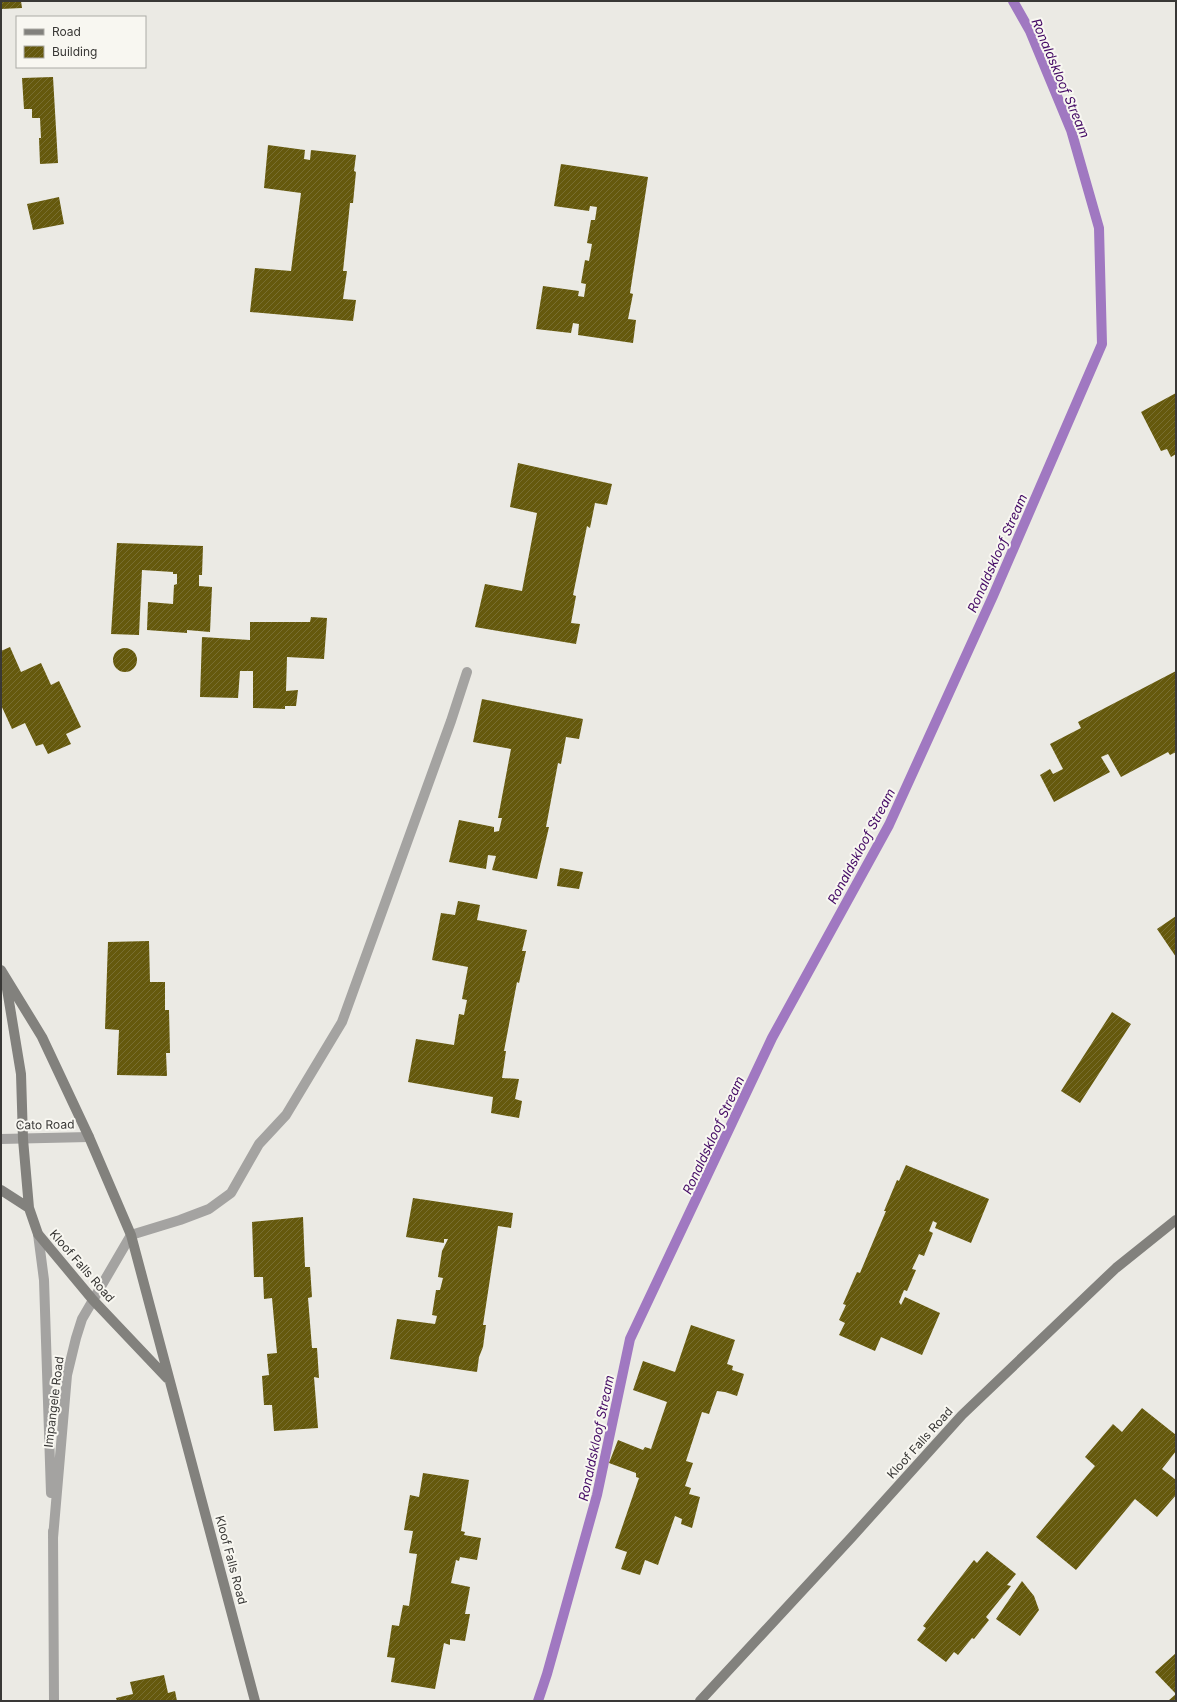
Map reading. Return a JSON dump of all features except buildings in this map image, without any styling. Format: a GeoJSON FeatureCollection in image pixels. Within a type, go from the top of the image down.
{"type":"FeatureCollection","features":[{"type":"Feature","properties":{"kind":"main road","name":"Kloof Falls Road"},"geometry":{"type":"LineString","coordinates":[[3,975],[20,1074],[23,1139],[29,1208],[38,1234],[93,1300],[169,1379]]}},
{"type":"Feature","properties":{"kind":"main road","name":"Kloof Falls Road"},"geometry":{"type":"LineString","coordinates":[[3,975],[26,1009],[42,1037],[89,1137],[131,1235],[255,1701]]}},
{"type":"Feature","properties":{"kind":"main road"},"geometry":{"type":"LineString","coordinates":[[1,1190],[29,1208]]}},
{"type":"Feature","properties":{"kind":"main road","name":"Kloof Falls Road"},"geometry":{"type":"LineString","coordinates":[[700,1701],[851,1538],[962,1415],[1116,1268],[1176,1220]]}},
{"type":"Feature","properties":{"kind":"street"},"geometry":{"type":"LineString","coordinates":[[131,1235],[180,1220],[209,1209],[231,1193],[259,1144],[286,1115],[342,1022],[451,721],[467,672]]}},
{"type":"Feature","properties":{"kind":"street","name":"Cato Road"},"geometry":{"type":"LineString","coordinates":[[1,1139],[89,1137]]}},
{"type":"Feature","properties":{"kind":"street","name":"Impangele Road"},"geometry":{"type":"LineString","coordinates":[[38,1234],[44,1280],[53,1538],[54,1701]]}},
{"type":"Feature","properties":{"kind":"street","name":"Impangele Road"},"geometry":{"type":"LineString","coordinates":[[53,1538],[67,1375],[82,1318],[131,1235]]}},
{"type":"Feature","properties":{"kind":"waterway","name":"Ronaldskloof Stream"},"geometry":{"type":"LineString","coordinates":[[538,1701],[547,1674],[597,1495],[630,1339],[772,1038],[889,825],[993,596],[1102,344],[1099,228],[1071,130],[1030,31],[1013,1]]}}]}
